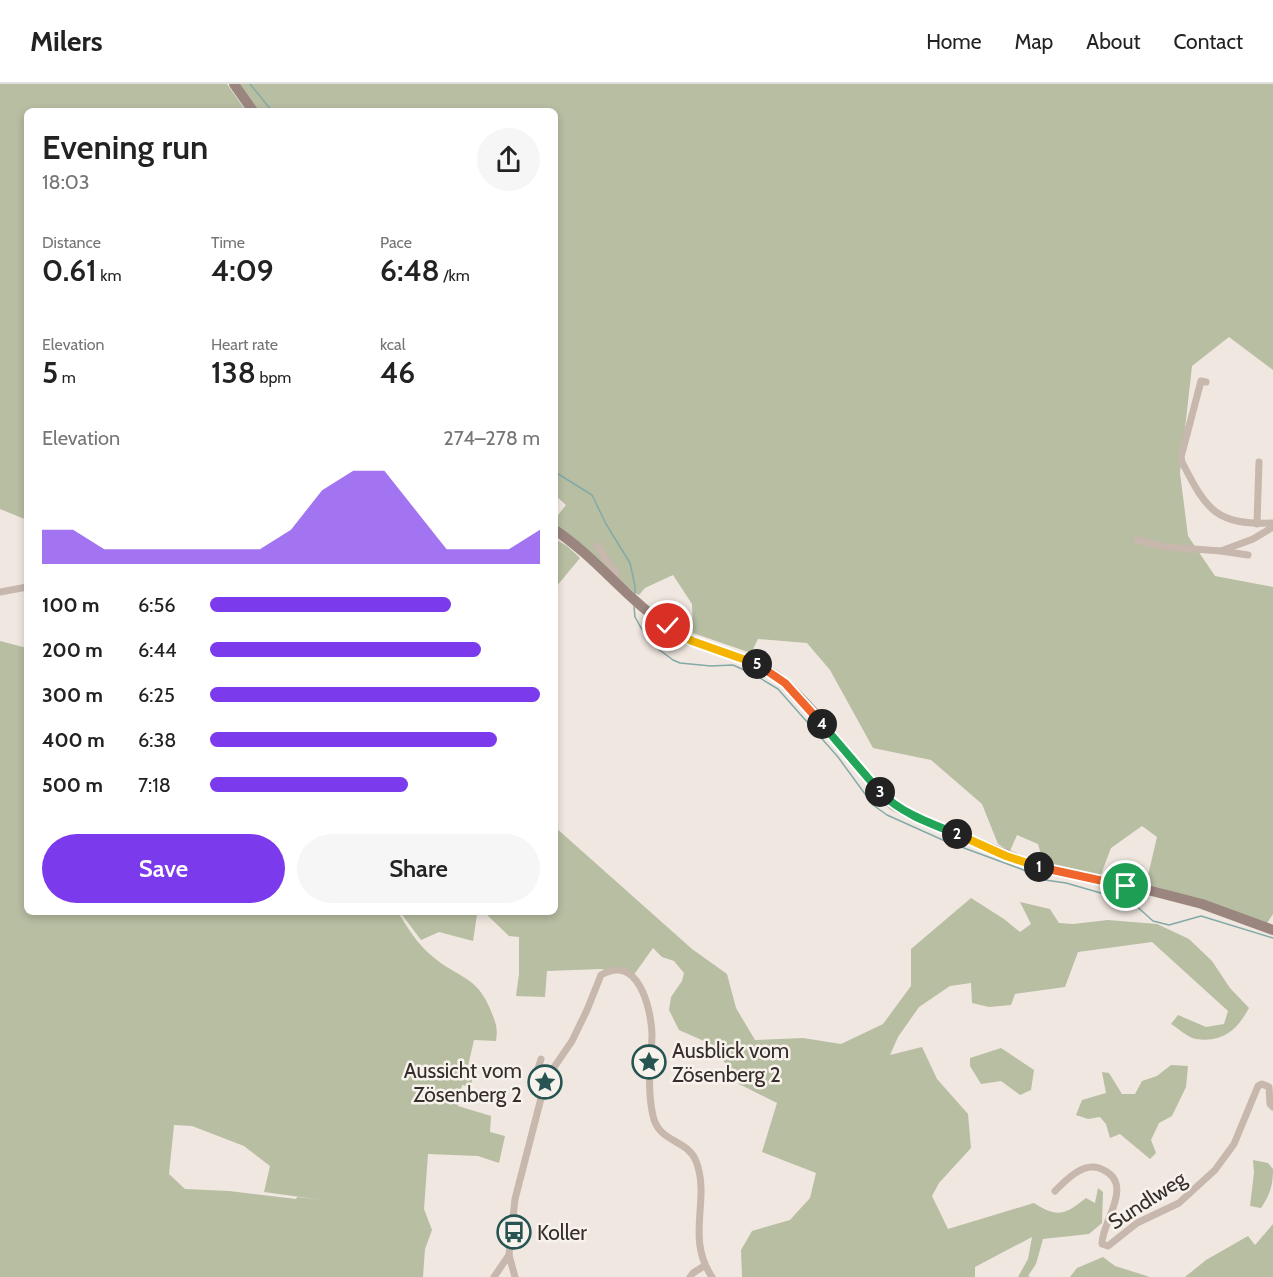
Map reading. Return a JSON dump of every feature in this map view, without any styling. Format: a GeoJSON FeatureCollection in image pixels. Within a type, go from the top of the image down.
{"type":"FeatureCollection","features":[{"type":"Feature","properties":{"kind":"main road"},"geometry":{"type":"LineString","coordinates":[[234,84],[252,108]]}},
{"type":"Feature","properties":{"kind":"main road"},"geometry":{"type":"LineString","coordinates":[[558,533],[672,630],[692,641],[747,659],[775,674],[800,698],[893,805],[1006,856],[1042,868],[1188,900],[1273,930]]}},
{"type":"Feature","properties":{"kind":"street"},"geometry":{"type":"LineString","coordinates":[[1206,382],[1201,381],[1181,457],[1182,462],[1197,492],[1210,507],[1235,522],[1273,525]]}},
{"type":"Feature","properties":{"kind":"street"},"geometry":{"type":"LineString","coordinates":[[1257,524],[1259,462]]}},
{"type":"Feature","properties":{"kind":"street"},"geometry":{"type":"LineString","coordinates":[[1221,550],[1253,539],[1273,525]]}},
{"type":"Feature","properties":{"kind":"street"},"geometry":{"type":"LineString","coordinates":[[1137,540],[1166,547],[1221,550],[1248,555]]}},
{"type":"Feature","properties":{"kind":"street"},"geometry":{"type":"LineString","coordinates":[[597,546],[616,573],[618,584]]}},
{"type":"Feature","properties":{"kind":"street"},"geometry":{"type":"LineString","coordinates":[[0,592],[24,587]]}},
{"type":"Feature","properties":{"kind":"street"},"geometry":{"type":"LineString","coordinates":[[515,1277],[508,1255],[515,1199],[546,1079],[572,1041],[588,1010],[601,975],[614,969],[625,971],[633,976],[645,997],[651,1019],[650,1094],[656,1126],[666,1137],[691,1152],[695,1160],[700,1186],[699,1243],[704,1266],[712,1277]]}},
{"type":"Feature","properties":{"kind":"street"},"geometry":{"type":"LineString","coordinates":[[537,1072],[542,1059]]}},
{"type":"Feature","properties":{"kind":"street","name":"Sundlweg"},"geometry":{"type":"LineString","coordinates":[[1055,1191],[1065,1180],[1084,1169],[1096,1167],[1105,1171],[1113,1179],[1117,1197],[1115,1209],[1103,1232],[1102,1244],[1108,1246],[1137,1223],[1179,1203],[1215,1170],[1234,1144],[1258,1086],[1262,1084],[1269,1087],[1270,1104],[1273,1107]]}},
{"type":"Feature","properties":{"kind":"street"},"geometry":{"type":"LineString","coordinates":[[494,1277],[508,1255]]}},
{"type":"Feature","properties":{"kind":"street"},"geometry":{"type":"LineString","coordinates":[[690,1277],[704,1266]]}},
{"type":"Feature","properties":{"kind":"green space"},"geometry":{"type":"Polygon","coordinates":[[[0,84],[227,84],[244,108],[24,108],[24,519],[0,509],[0,84]]]}},
{"type":"Feature","properties":{"kind":"green space"},"geometry":{"type":"Polygon","coordinates":[[[237,84],[1273,84],[1273,370],[1229,337],[1192,366],[1180,473],[1188,536],[1215,576],[1273,587],[1273,914],[1267,923],[1146,884],[1157,837],[1142,826],[1111,848],[1100,877],[1043,862],[1038,844],[1017,835],[1010,851],[998,844],[982,804],[931,760],[873,748],[830,670],[807,643],[758,639],[751,653],[693,633],[692,604],[673,575],[645,588],[639,595],[558,529],[558,515],[566,505],[558,498],[558,108],[255,108],[237,84]]]}},
{"type":"Feature","properties":{"kind":"green space"},"geometry":{"type":"Polygon","coordinates":[[[558,541],[580,558],[558,585],[558,541]]]}},
{"type":"Feature","properties":{"kind":"green space"},"geometry":{"type":"Polygon","coordinates":[[[0,641],[24,647],[24,915],[400,915],[413,936],[427,952],[466,978],[485,999],[496,1026],[496,1041],[474,1040],[468,1066],[474,1068],[471,1087],[462,1085],[458,1106],[491,1116],[490,1132],[505,1136],[499,1163],[478,1156],[428,1154],[424,1209],[432,1230],[425,1249],[423,1277],[0,1277],[0,641]],[[174,1125],[169,1174],[185,1189],[322,1200],[264,1192],[270,1166],[244,1146],[192,1126],[174,1125]]]}},
{"type":"Feature","properties":{"kind":"green space"},"geometry":{"type":"Polygon","coordinates":[[[558,830],[692,949],[727,974],[736,1008],[755,1040],[803,1038],[841,1044],[883,1024],[911,986],[911,949],[971,898],[1020,932],[1031,924],[1020,902],[1050,909],[1059,923],[1073,924],[1108,920],[1157,924],[1189,939],[1212,961],[1230,988],[1249,1008],[1234,1029],[1221,1037],[1206,1040],[1186,1035],[1171,1024],[1178,1015],[1206,1027],[1224,1024],[1228,1011],[1152,942],[1078,952],[1065,987],[1015,994],[1011,1005],[989,1007],[972,1003],[971,983],[950,986],[919,1007],[898,1037],[890,1055],[922,1047],[937,1079],[968,1114],[971,1148],[939,1183],[932,1196],[948,1229],[1034,1203],[1049,1211],[1066,1211],[1086,1198],[1095,1203],[1098,1188],[1103,1192],[1102,1223],[1089,1234],[1043,1239],[1036,1264],[1028,1276],[1031,1277],[1018,1277],[1028,1259],[1032,1237],[975,1267],[975,1277],[742,1277],[741,1250],[752,1231],[790,1220],[810,1198],[816,1173],[762,1152],[777,1103],[739,1084],[713,1045],[679,1030],[669,1010],[671,997],[682,981],[684,973],[674,961],[662,957],[653,948],[633,976],[601,969],[547,971],[545,997],[516,996],[519,974],[519,937],[509,936],[487,915],[558,915],[558,830]]]}},
{"type":"Feature","properties":{"kind":"green space"},"geometry":{"type":"Polygon","coordinates":[[[402,915],[477,915],[473,941],[439,932],[421,940],[402,915]]]}},
{"type":"Feature","properties":{"kind":"green space"},"geometry":{"type":"Polygon","coordinates":[[[1001,1048],[1034,1070],[1031,1090],[1020,1095],[1001,1081],[981,1084],[970,1066],[970,1058],[1001,1048]]]}},
{"type":"Feature","properties":{"kind":"green space"},"geometry":{"type":"Polygon","coordinates":[[[1171,1065],[1188,1066],[1186,1087],[1172,1116],[1159,1123],[1151,1140],[1156,1153],[1150,1159],[1120,1134],[1110,1138],[1106,1124],[1100,1117],[1088,1119],[1076,1115],[1082,1100],[1106,1093],[1102,1072],[1109,1073],[1122,1094],[1135,1094],[1142,1081],[1157,1076],[1171,1065]]]}},
{"type":"Feature","properties":{"kind":"green space"},"geometry":{"type":"Polygon","coordinates":[[[1253,1160],[1268,1163],[1273,1169],[1270,1190],[1261,1208],[1250,1206],[1254,1173],[1253,1160]]]}},
{"type":"Feature","properties":{"kind":"green space"},"geometry":{"type":"Polygon","coordinates":[[[1273,1224],[1273,1277],[1185,1277],[1206,1260],[1248,1236],[1255,1245],[1273,1224]]]}},
{"type":"Feature","properties":{"kind":"green space"},"geometry":{"type":"Polygon","coordinates":[[[1103,1257],[1115,1266],[1150,1277],[1070,1277],[1077,1268],[1103,1257]]]}},
{"type":"Feature","properties":{"kind":"waterway"},"geometry":{"type":"LineString","coordinates":[[250,84],[270,108]]}},
{"type":"Feature","properties":{"kind":"waterway"},"geometry":{"type":"LineString","coordinates":[[558,474],[592,495],[606,524],[630,563],[635,593]]}},
{"type":"Feature","properties":{"kind":"waterway"},"geometry":{"type":"LineString","coordinates":[[634,607],[635,617],[649,642],[673,660],[680,663],[711,666],[733,665],[778,689],[838,757],[873,805],[887,815],[945,841],[1045,880],[1066,883],[1132,902],[1153,921],[1169,925],[1201,916],[1273,938]]}},
{"type":"Feature","properties":{"kind":"place","name":"Ausblick vom Zösenberg 2"},"geometry":{"type":"Point","coordinates":[649,1062]}},
{"type":"Feature","properties":{"kind":"place","name":"Aussicht vom Zösenberg 2"},"geometry":{"type":"Point","coordinates":[545,1082]}},
{"type":"Feature","properties":{"kind":"place","name":"Koller"},"geometry":{"type":"Point","coordinates":[514,1232]}},
{"type":"Feature","properties":{"kind":"route"},"geometry":{"type":"LineString","coordinates":[[668,626],[692,641],[747,659],[775,674],[800,698],[893,805],[913,816],[1020,861],[1126,886]]}}]}
